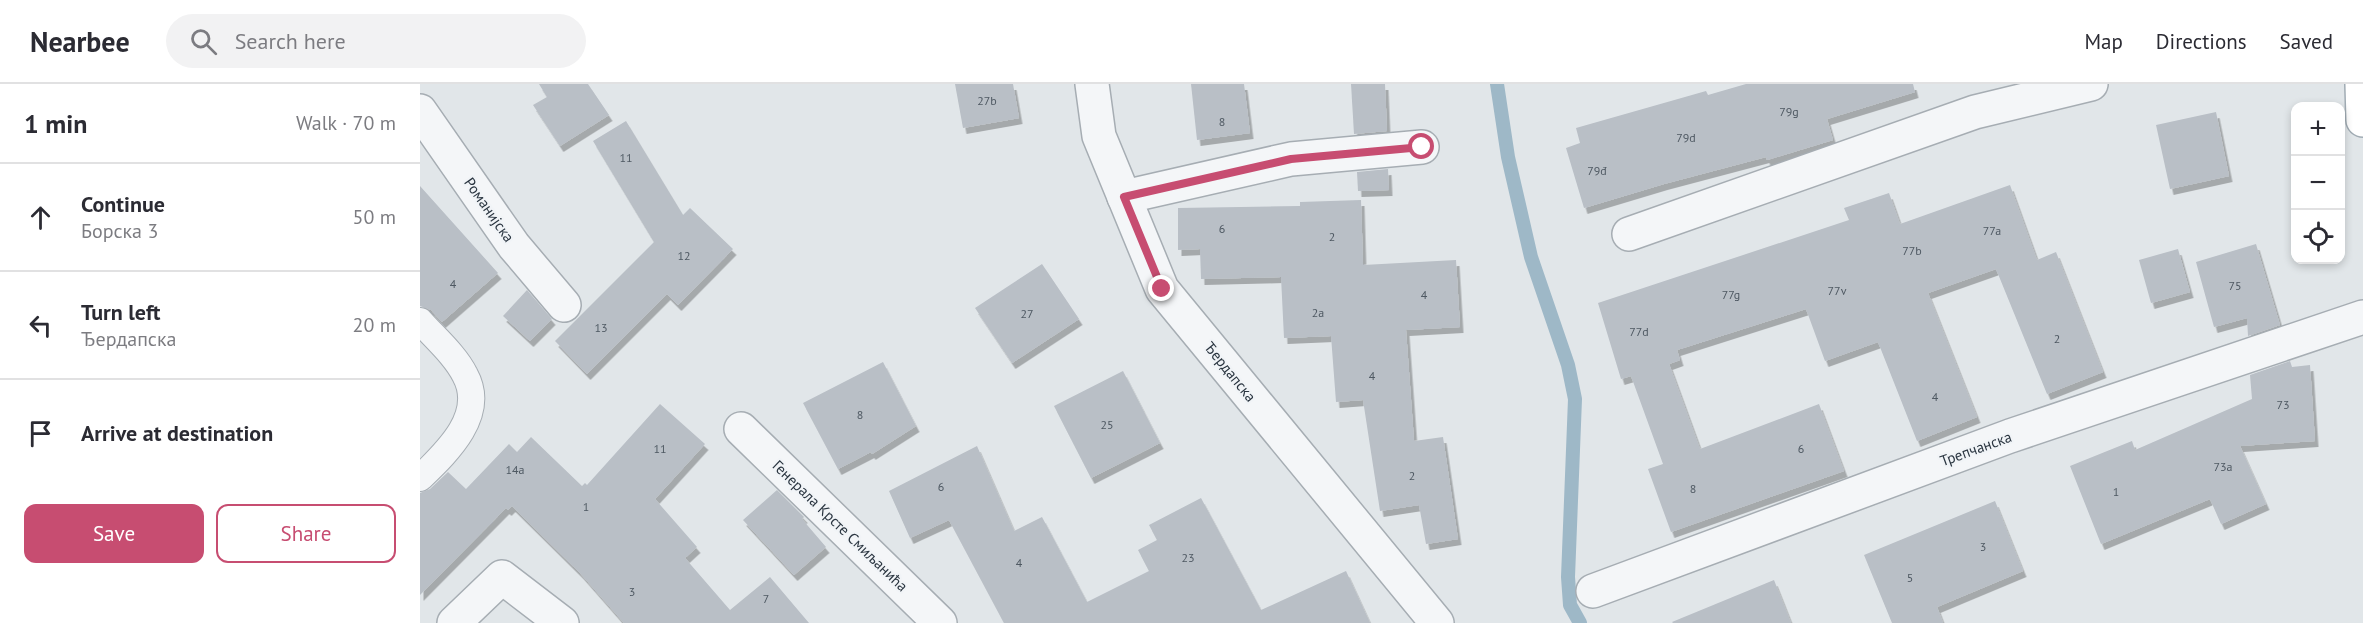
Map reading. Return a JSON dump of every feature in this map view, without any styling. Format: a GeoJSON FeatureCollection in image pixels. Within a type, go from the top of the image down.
{"type":"FeatureCollection","features":[{"type":"Feature","properties":{"kind":"main road"},"geometry":{"type":"LineString","coordinates":[[2362,84],[2363,120]]}},
{"type":"Feature","properties":{"kind":"street","name":"Ђердапска"},"geometry":{"type":"LineString","coordinates":[[1092,84],[1099,136],[1162,289],[1437,623]]}},
{"type":"Feature","properties":{"kind":"street"},"geometry":{"type":"LineString","coordinates":[[1629,234],[1975,112],[2091,84]]}},
{"type":"Feature","properties":{"kind":"street","name":"Романијска"},"geometry":{"type":"LineString","coordinates":[[420,111],[514,246],[564,305]]}},
{"type":"Feature","properties":{"kind":"street"},"geometry":{"type":"LineString","coordinates":[[1124,197],[1291,159],[1422,147]]}},
{"type":"Feature","properties":{"kind":"street","name":"Трепчанска"},"geometry":{"type":"LineString","coordinates":[[1593,591],[2010,436],[2363,317]]}},
{"type":"Feature","properties":{"kind":"street","name":"Генерала Крсте Смиљанића"},"geometry":{"type":"LineString","coordinates":[[741,429],[940,623]]}},
{"type":"Feature","properties":{"kind":"street"},"geometry":{"type":"LineString","coordinates":[[454,623],[502,577],[562,623]]}},
{"type":"Feature","properties":{"kind":"lane"},"geometry":{"type":"LineString","coordinates":[[420,321],[460,365],[470,390],[466,422],[451,449],[420,478]]}},
{"type":"Feature","properties":{"kind":"building"},"geometry":{"type":"Polygon","coordinates":[[[539,84],[588,84],[609,115],[560,146],[533,105],[547,97],[539,84]]]}},
{"type":"Feature","properties":{"kind":"building"},"geometry":{"type":"Polygon","coordinates":[[[955,84],[1013,84],[1019,118],[963,128],[955,84]]]}},
{"type":"Feature","properties":{"kind":"building"},"geometry":{"type":"Polygon","coordinates":[[[1191,84],[1244,84],[1250,133],[1197,140],[1191,84]]]}},
{"type":"Feature","properties":{"kind":"building"},"geometry":{"type":"Polygon","coordinates":[[[1351,84],[1385,84],[1387,131],[1354,134],[1351,84]]]}},
{"type":"Feature","properties":{"kind":"building"},"geometry":{"type":"Polygon","coordinates":[[[1746,84],[1913,84],[1915,92],[1827,119],[1833,140],[1767,160],[1766,157],[1664,184],[1584,208],[1566,148],[1580,143],[1576,128],[1706,91],[1708,95],[1746,84]]]}},
{"type":"Feature","properties":{"kind":"building"},"geometry":{"type":"Polygon","coordinates":[[[2216,112],[2229,176],[2170,189],[2156,125],[2216,112]]]}},
{"type":"Feature","properties":{"kind":"building"},"geometry":{"type":"Polygon","coordinates":[[[626,121],[683,215],[690,208],[733,249],[678,305],[667,294],[587,374],[555,341],[654,242],[593,141],[626,121]]]}},
{"type":"Feature","properties":{"kind":"building"},"geometry":{"type":"Polygon","coordinates":[[[1388,169],[1389,190],[1358,191],[1357,172],[1388,169]]]}},
{"type":"Feature","properties":{"kind":"building"},"geometry":{"type":"Polygon","coordinates":[[[2010,185],[2037,260],[2056,252],[2103,372],[2047,394],[1996,269],[1928,293],[1977,417],[1917,441],[1878,342],[1825,361],[1806,309],[1677,350],[1680,360],[1669,364],[1700,449],[1819,404],[1844,471],[1671,532],[1648,469],[1663,464],[1631,376],[1621,379],[1598,303],[1849,220],[1844,208],[1889,193],[1900,224],[2010,185]]]}},
{"type":"Feature","properties":{"kind":"building"},"geometry":{"type":"Polygon","coordinates":[[[420,186],[498,273],[442,322],[431,310],[420,306],[420,186]]]}},
{"type":"Feature","properties":{"kind":"building"},"geometry":{"type":"Polygon","coordinates":[[[1361,200],[1363,265],[1456,260],[1460,327],[1406,330],[1414,441],[1443,437],[1458,539],[1426,544],[1419,505],[1380,511],[1363,400],[1336,402],[1331,336],[1284,338],[1281,277],[1201,279],[1200,249],[1178,250],[1178,208],[1300,206],[1300,202],[1361,200]]]}},
{"type":"Feature","properties":{"kind":"building"},"geometry":{"type":"Polygon","coordinates":[[[2256,244],[2280,325],[2248,336],[2247,318],[2214,327],[2196,262],[2256,244]]]}},
{"type":"Feature","properties":{"kind":"building"},"geometry":{"type":"Polygon","coordinates":[[[2178,249],[2190,292],[2151,303],[2139,260],[2178,249]]]}},
{"type":"Feature","properties":{"kind":"building"},"geometry":{"type":"Polygon","coordinates":[[[1042,264],[1079,319],[1012,363],[975,308],[1042,264]]]}},
{"type":"Feature","properties":{"kind":"building"},"geometry":{"type":"Polygon","coordinates":[[[527,290],[552,319],[530,341],[503,316],[527,290]]]}},
{"type":"Feature","properties":{"kind":"building"},"geometry":{"type":"Polygon","coordinates":[[[2290,361],[2292,367],[2310,365],[2315,441],[2240,446],[2266,504],[2221,524],[2210,499],[2101,544],[2070,466],[2132,441],[2135,450],[2252,399],[2250,375],[2290,361]]]}},
{"type":"Feature","properties":{"kind":"building"},"geometry":{"type":"Polygon","coordinates":[[[883,362],[916,426],[872,454],[871,452],[838,469],[803,403],[883,362]]]}},
{"type":"Feature","properties":{"kind":"building"},"geometry":{"type":"Polygon","coordinates":[[[1123,371],[1160,443],[1091,478],[1054,406],[1123,371]]]}},
{"type":"Feature","properties":{"kind":"building"},"geometry":{"type":"Polygon","coordinates":[[[660,404],[705,444],[655,499],[697,547],[685,558],[730,610],[770,577],[809,623],[624,623],[580,573],[512,506],[508,510],[506,508],[420,595],[420,493],[430,489],[448,472],[466,489],[509,444],[517,452],[531,437],[582,486],[585,483],[587,485],[660,404]]]}},
{"type":"Feature","properties":{"kind":"building"},"geometry":{"type":"Polygon","coordinates":[[[977,446],[1014,531],[1042,517],[1087,602],[1149,571],[1138,550],[1157,540],[1149,525],[1201,498],[1261,610],[1346,571],[1370,623],[1004,623],[949,520],[910,538],[889,491],[977,446]]]}},
{"type":"Feature","properties":{"kind":"building"},"geometry":{"type":"Polygon","coordinates":[[[777,490],[804,517],[802,519],[826,547],[794,575],[743,520],[777,490]]]}},
{"type":"Feature","properties":{"kind":"building"},"geometry":{"type":"Polygon","coordinates":[[[1995,501],[2023,571],[1937,607],[1943,623],[1892,623],[1864,555],[1995,501]]]}},
{"type":"Feature","properties":{"kind":"building"},"geometry":{"type":"Polygon","coordinates":[[[1774,580],[1791,623],[1672,622],[1774,580]]]}},
{"type":"Feature","properties":{"kind":"waterway"},"geometry":{"type":"LineString","coordinates":[[1497,84],[1508,157],[1531,257],[1568,365],[1575,399],[1568,577],[1570,605],[1580,623]]}},
{"type":"Feature","properties":{"kind":"route"},"geometry":{"type":"LineString","coordinates":[[1162,289],[1124,197],[1291,159],[1422,147]]}}]}
